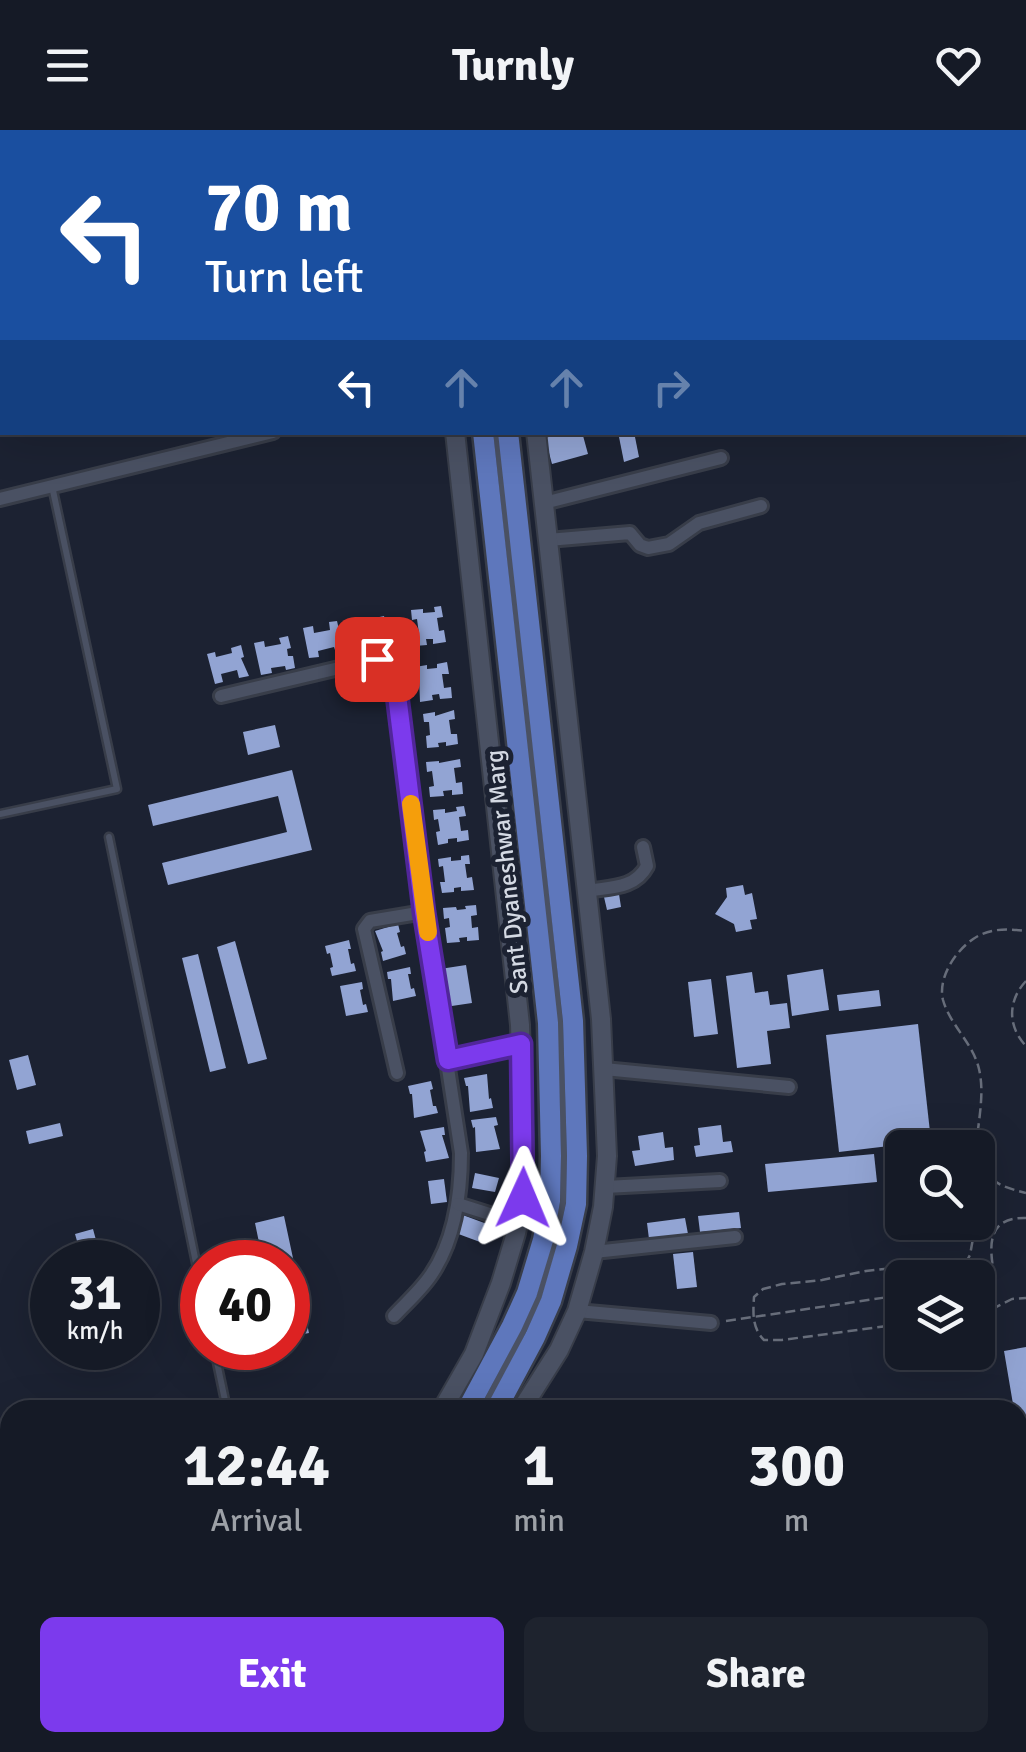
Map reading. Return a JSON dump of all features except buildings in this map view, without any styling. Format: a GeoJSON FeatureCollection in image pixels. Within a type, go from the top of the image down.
{"type":"FeatureCollection","features":[{"type":"Feature","properties":{"kind":"main road","name":"Sant Dyaneshwar Marg"},"geometry":{"type":"LineString","coordinates":[[473,1400],[527,1292],[550,1201],[551,1156],[548,1024],[483,435]]}},
{"type":"Feature","properties":{"kind":"main road","name":"Sant Dyaneshwar Marg"},"geometry":{"type":"LineString","coordinates":[[501,1400],[535,1337],[568,1246],[576,1204],[577,1156],[573,1022],[508,435]]}},
{"type":"Feature","properties":{"kind":"street"},"geometry":{"type":"LineString","coordinates":[[0,499],[261,435]]}},
{"type":"Feature","properties":{"kind":"street"},"geometry":{"type":"LineString","coordinates":[[448,1400],[490,1317],[518,1223],[524,1156],[521,1044],[455,435]]}},
{"type":"Feature","properties":{"kind":"street"},"geometry":{"type":"LineString","coordinates":[[527,1400],[559,1350],[577,1311],[603,1206],[607,1156],[604,1069],[587,891],[536,435]]}},
{"type":"Feature","properties":{"kind":"street"},"geometry":{"type":"LineString","coordinates":[[544,503],[721,458]]}},
{"type":"Feature","properties":{"kind":"street"},"geometry":{"type":"LineString","coordinates":[[548,540],[630,533],[648,548],[669,544],[699,523],[761,506]]}},
{"type":"Feature","properties":{"kind":"street"},"geometry":{"type":"LineString","coordinates":[[221,696],[377,659],[387,662],[394,671],[424,912],[462,1154],[458,1204],[448,1240],[432,1274],[394,1316]]}},
{"type":"Feature","properties":{"kind":"street"},"geometry":{"type":"LineString","coordinates":[[587,891],[630,884],[639,878],[646,866],[642,847]]}},
{"type":"Feature","properties":{"kind":"street"},"geometry":{"type":"LineString","coordinates":[[396,1073],[364,929],[370,920],[424,912]]}},
{"type":"Feature","properties":{"kind":"street"},"geometry":{"type":"LineString","coordinates":[[448,1060],[521,1044]]}},
{"type":"Feature","properties":{"kind":"street"},"geometry":{"type":"LineString","coordinates":[[604,1069],[789,1087]]}},
{"type":"Feature","properties":{"kind":"street"},"geometry":{"type":"LineString","coordinates":[[604,1187],[720,1181]]}},
{"type":"Feature","properties":{"kind":"street"},"geometry":{"type":"LineString","coordinates":[[458,1204],[518,1223]]}},
{"type":"Feature","properties":{"kind":"street"},"geometry":{"type":"LineString","coordinates":[[594,1252],[735,1237]]}},
{"type":"Feature","properties":{"kind":"street"},"geometry":{"type":"LineString","coordinates":[[577,1311],[711,1323]]}},
{"type":"Feature","properties":{"kind":"lane"},"geometry":{"type":"LineString","coordinates":[[488,1400],[539,1297],[563,1202],[564,1156],[560,1022],[496,435]]}},
{"type":"Feature","properties":{"kind":"lane"},"geometry":{"type":"LineString","coordinates":[[0,814],[117,789],[52,486]]}},
{"type":"Feature","properties":{"kind":"lane"},"geometry":{"type":"LineString","coordinates":[[109,837],[191,1240]]}},
{"type":"Feature","properties":{"kind":"lane"},"geometry":{"type":"LineString","coordinates":[[219,1370],[225,1400]]}},
{"type":"Feature","properties":{"kind":"path"},"geometry":{"type":"LineString","coordinates":[[978,1130],[981,1076],[974,1051],[942,997],[943,980],[957,955],[976,937],[1007,928],[1026,931]]}},
{"type":"Feature","properties":{"kind":"path"},"geometry":{"type":"LineString","coordinates":[[1026,981],[1012,1006],[1013,1024],[1026,1046]]}},
{"type":"Feature","properties":{"kind":"path"},"geometry":{"type":"LineString","coordinates":[[995,1181],[1026,1193]]}},
{"type":"Feature","properties":{"kind":"path"},"geometry":{"type":"LineString","coordinates":[[992,1260],[990,1247],[996,1230],[1008,1219],[1026,1218]]}},
{"type":"Feature","properties":{"kind":"path"},"geometry":{"type":"LineString","coordinates":[[885,1326],[764,1340],[753,1317],[754,1297],[763,1288],[782,1284],[912,1266],[932,1274],[950,1273],[966,1264],[973,1240]]}},
{"type":"Feature","properties":{"kind":"path"},"geometry":{"type":"LineString","coordinates":[[711,1323],[885,1298]]}},
{"type":"Feature","properties":{"kind":"path"},"geometry":{"type":"LineString","coordinates":[[995,1307],[1012,1298],[1026,1298]]}},
{"type":"Feature","properties":{"kind":"slow traffic"},"geometry":{"type":"LineString","coordinates":[[411,804],[428,932]]}},
{"type":"Feature","properties":{"kind":"route"},"geometry":{"type":"LineString","coordinates":[[377,659],[387,662],[394,671],[424,912],[448,1060],[521,1044],[523,1198]]}}]}
